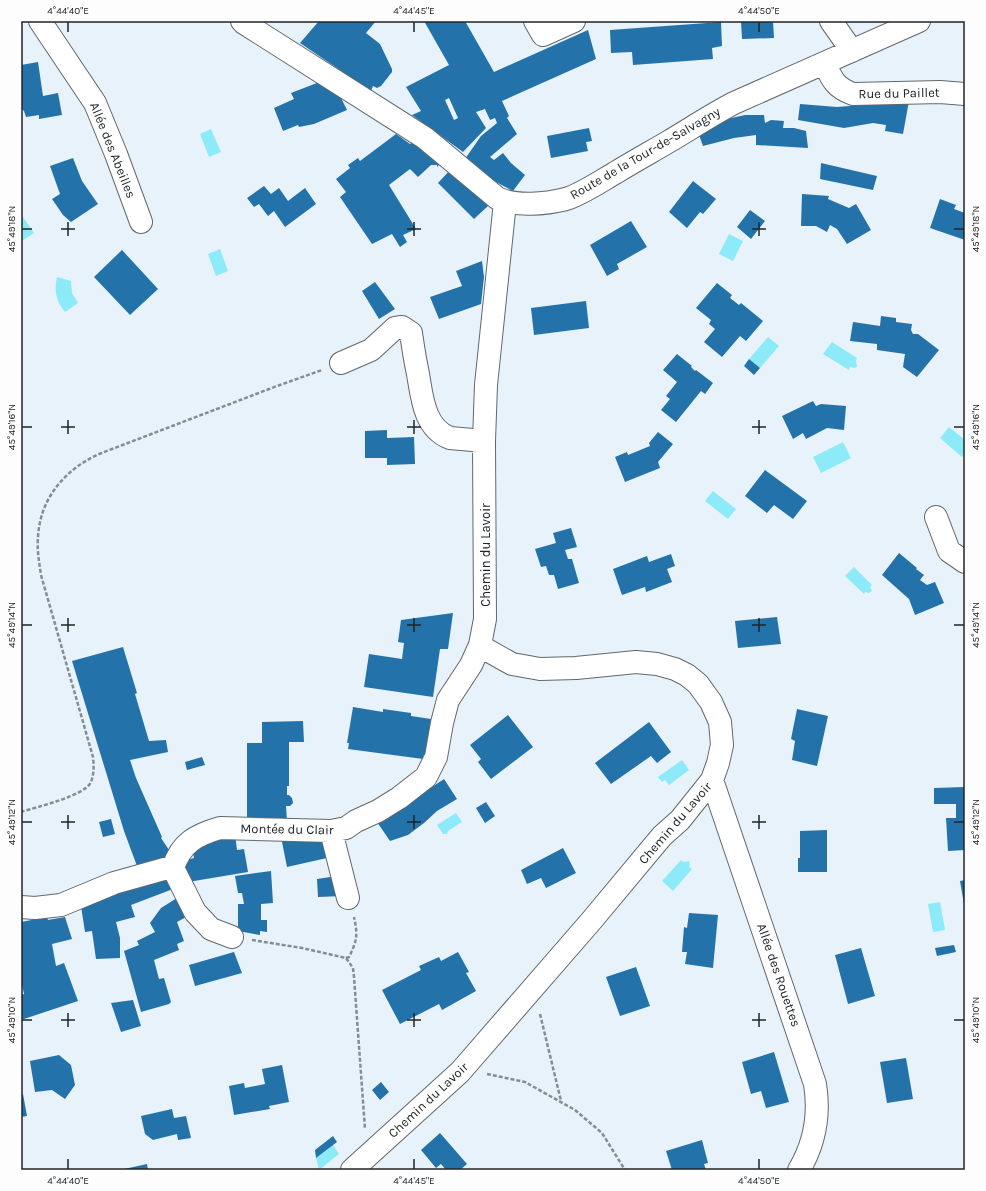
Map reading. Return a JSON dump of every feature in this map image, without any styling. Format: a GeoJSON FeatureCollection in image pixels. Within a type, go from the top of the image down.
{"type":"FeatureCollection","features":[{"type":"Feature","properties":{"kind":"street","name":"Allée des Abeilles"},"geometry":{"type":"LineString","coordinates":[[40,21],[95,103],[141,222]]}},
{"type":"Feature","properties":{"kind":"street","name":"Route de la Tour-de-Salvagny"},"geometry":{"type":"LineString","coordinates":[[242,21],[425,138],[497,198],[505,202],[519,204],[538,203],[567,198],[589,188],[709,116],[734,103],[825,64],[919,21]]}},
{"type":"Feature","properties":{"kind":"street"},"geometry":{"type":"LineString","coordinates":[[535,21],[543,35],[574,21]]}},
{"type":"Feature","properties":{"kind":"street"},"geometry":{"type":"LineString","coordinates":[[831,21],[852,51]]}},
{"type":"Feature","properties":{"kind":"street","name":"Rue du Paillet"},"geometry":{"type":"LineString","coordinates":[[825,64],[834,84],[844,91],[853,94],[940,92],[965,94]]}},
{"type":"Feature","properties":{"kind":"street","name":"Chemin du Lavoir"},"geometry":{"type":"LineString","coordinates":[[359,1163],[460,1072],[662,836],[680,820],[712,780],[722,745],[720,722],[711,702],[698,684],[675,668],[657,664],[636,662],[576,668],[540,668],[512,664],[480,645],[485,619],[484,441],[486,385],[505,202]]}},
{"type":"Feature","properties":{"kind":"street"},"geometry":{"type":"LineString","coordinates":[[341,363],[372,350],[395,328],[402,328],[411,334],[423,404],[428,418],[433,426],[445,436],[450,438],[484,441]]}},
{"type":"Feature","properties":{"kind":"street"},"geometry":{"type":"LineString","coordinates":[[936,517],[949,551],[965,562]]}},
{"type":"Feature","properties":{"kind":"street","name":"Montée du Clair"},"geometry":{"type":"LineString","coordinates":[[173,868],[176,858],[188,842],[209,831],[220,828],[332,831],[346,828],[399,798],[426,777],[436,757],[448,700],[471,665],[480,645]]}},
{"type":"Feature","properties":{"kind":"street","name":"Allée des Rouettes"},"geometry":{"type":"LineString","coordinates":[[712,780],[815,1084],[818,1107],[815,1130],[811,1147],[799,1170]]}},
{"type":"Feature","properties":{"kind":"street"},"geometry":{"type":"LineString","coordinates":[[332,831],[348,898]]}},
{"type":"Feature","properties":{"kind":"street"},"geometry":{"type":"LineString","coordinates":[[21,907],[34,908],[61,905],[114,883],[164,869],[173,868],[195,912],[211,929],[232,937]]}},
{"type":"Feature","properties":{"kind":"path"},"geometry":{"type":"LineString","coordinates":[[21,812],[76,794],[85,789],[91,783],[94,766],[94,757],[41,575],[38,552],[39,525],[48,501],[57,485],[68,473],[84,461],[99,454],[270,388],[341,363]]}},
{"type":"Feature","properties":{"kind":"path"},"geometry":{"type":"LineString","coordinates":[[346,958],[349,957],[356,943],[357,932],[353,911],[348,898]]}},
{"type":"Feature","properties":{"kind":"path"},"geometry":{"type":"LineString","coordinates":[[232,937],[302,948],[346,958],[353,968],[356,993],[359,1163]]}},
{"type":"Feature","properties":{"kind":"path"},"geometry":{"type":"LineString","coordinates":[[533,988],[561,1101]]}},
{"type":"Feature","properties":{"kind":"path"},"geometry":{"type":"LineString","coordinates":[[460,1072],[493,1074],[513,1078],[525,1082],[561,1101],[575,1110],[602,1133],[625,1170]]}},
{"type":"Feature","properties":{"kind":"water"},"geometry":{"type":"Polygon","coordinates":[[[211,129],[221,152],[209,157],[200,134],[211,129]]]}},
{"type":"Feature","properties":{"kind":"water"},"geometry":{"type":"Polygon","coordinates":[[[21,214],[34,233],[22,241],[21,239],[21,214]]]}},
{"type":"Feature","properties":{"kind":"water"},"geometry":{"type":"Polygon","coordinates":[[[729,234],[743,241],[733,261],[719,254],[729,234]]]}},
{"type":"Feature","properties":{"kind":"water"},"geometry":{"type":"Polygon","coordinates":[[[220,249],[228,271],[216,276],[208,254],[220,249]]]}},
{"type":"Feature","properties":{"kind":"water"},"geometry":{"type":"Polygon","coordinates":[[[57,277],[71,281],[72,293],[78,303],[65,312],[56,296],[57,277]]]}},
{"type":"Feature","properties":{"kind":"water"},"geometry":{"type":"Polygon","coordinates":[[[768,337],[779,346],[760,368],[749,359],[768,337]]]}},
{"type":"Feature","properties":{"kind":"water"},"geometry":{"type":"Polygon","coordinates":[[[832,342],[857,358],[857,367],[850,367],[849,370],[823,354],[832,342]]]}},
{"type":"Feature","properties":{"kind":"water"},"geometry":{"type":"Polygon","coordinates":[[[949,427],[965,440],[965,453],[962,457],[940,438],[949,427]]]}},
{"type":"Feature","properties":{"kind":"water"},"geometry":{"type":"Polygon","coordinates":[[[843,442],[851,458],[821,473],[813,457],[843,442]]]}},
{"type":"Feature","properties":{"kind":"water"},"geometry":{"type":"Polygon","coordinates":[[[713,491],[736,509],[728,519],[705,501],[713,491]]]}},
{"type":"Feature","properties":{"kind":"water"},"geometry":{"type":"Polygon","coordinates":[[[854,567],[872,585],[870,587],[872,591],[869,593],[865,592],[864,594],[845,576],[854,567]]]}},
{"type":"Feature","properties":{"kind":"water"},"geometry":{"type":"Polygon","coordinates":[[[682,760],[689,770],[669,785],[665,780],[662,782],[658,777],[682,760]]]}},
{"type":"Feature","properties":{"kind":"water"},"geometry":{"type":"Polygon","coordinates":[[[456,813],[462,822],[448,831],[447,834],[443,834],[437,825],[456,813]]]}},
{"type":"Feature","properties":{"kind":"water"},"geometry":{"type":"Polygon","coordinates":[[[681,860],[684,862],[689,861],[689,867],[692,869],[673,891],[662,881],[681,860]]]}},
{"type":"Feature","properties":{"kind":"water"},"geometry":{"type":"Polygon","coordinates":[[[940,902],[945,930],[933,932],[928,904],[940,902]]]}},
{"type":"Feature","properties":{"kind":"water"},"geometry":{"type":"Polygon","coordinates":[[[333,1145],[339,1154],[319,1170],[316,1158],[333,1145]]]}},
{"type":"Feature","properties":{"kind":"building"},"geometry":{"type":"Polygon","coordinates":[[[319,21],[376,21],[366,33],[380,44],[392,69],[392,72],[381,86],[377,88],[373,86],[371,91],[300,43],[319,21]]]}},
{"type":"Feature","properties":{"kind":"building"},"geometry":{"type":"Polygon","coordinates":[[[424,21],[465,21],[494,72],[588,30],[596,59],[502,101],[509,116],[507,118],[517,134],[490,157],[494,160],[503,153],[511,163],[525,175],[513,191],[496,182],[465,159],[481,136],[497,123],[495,118],[490,120],[485,109],[476,112],[486,128],[463,152],[412,115],[421,111],[406,87],[449,65],[424,21]],[[449,98],[445,100],[454,120],[458,118],[449,98]]]}},
{"type":"Feature","properties":{"kind":"building"},"geometry":{"type":"Polygon","coordinates":[[[741,21],[773,21],[774,38],[742,39],[741,21]]]}},
{"type":"Feature","properties":{"kind":"building"},"geometry":{"type":"Polygon","coordinates":[[[721,22],[722,46],[712,48],[713,59],[633,65],[632,52],[611,53],[610,30],[721,22]]]}},
{"type":"Feature","properties":{"kind":"building"},"geometry":{"type":"Polygon","coordinates":[[[38,62],[43,96],[58,93],[62,115],[39,119],[39,115],[26,117],[21,108],[21,65],[38,62]]]}},
{"type":"Feature","properties":{"kind":"building"},"geometry":{"type":"Polygon","coordinates":[[[322,81],[338,92],[347,110],[314,124],[299,127],[298,125],[283,131],[274,108],[294,99],[291,93],[322,81]]]}},
{"type":"Feature","properties":{"kind":"building"},"geometry":{"type":"Polygon","coordinates":[[[909,101],[903,134],[885,131],[886,125],[873,123],[844,128],[798,120],[800,104],[837,107],[909,101]]]}},
{"type":"Feature","properties":{"kind":"building"},"geometry":{"type":"Polygon","coordinates":[[[745,115],[764,115],[765,123],[771,120],[784,121],[783,128],[794,128],[806,131],[808,148],[756,145],[756,135],[734,138],[703,146],[698,132],[714,122],[745,115]]]}},
{"type":"Feature","properties":{"kind":"building"},"geometry":{"type":"Polygon","coordinates":[[[589,128],[592,141],[586,142],[588,151],[551,158],[547,136],[589,128]]]}},
{"type":"Feature","properties":{"kind":"building"},"geometry":{"type":"Polygon","coordinates":[[[396,134],[410,144],[416,139],[441,163],[437,167],[437,165],[431,165],[418,177],[410,169],[389,185],[416,229],[403,235],[407,242],[400,247],[392,234],[372,244],[340,197],[346,192],[336,179],[350,168],[348,165],[358,158],[360,161],[396,134]]]}},
{"type":"Feature","properties":{"kind":"building"},"geometry":{"type":"Polygon","coordinates":[[[73,158],[82,181],[98,204],[71,222],[63,215],[52,199],[60,194],[50,166],[73,158]]]}},
{"type":"Feature","properties":{"kind":"building"},"geometry":{"type":"Polygon","coordinates":[[[821,163],[877,176],[873,190],[820,179],[821,163]]]}},
{"type":"Feature","properties":{"kind":"building"},"geometry":{"type":"Polygon","coordinates":[[[451,169],[488,206],[474,219],[438,183],[451,169]]]}},
{"type":"Feature","properties":{"kind":"building"},"geometry":{"type":"Polygon","coordinates":[[[693,181],[716,199],[703,214],[700,212],[687,228],[669,212],[693,181]]]}},
{"type":"Feature","properties":{"kind":"building"},"geometry":{"type":"Polygon","coordinates":[[[264,186],[271,194],[279,188],[288,201],[305,188],[316,204],[285,227],[274,211],[268,216],[259,204],[254,207],[247,198],[264,186]]]}},
{"type":"Feature","properties":{"kind":"building"},"geometry":{"type":"Polygon","coordinates":[[[802,194],[829,196],[828,199],[849,208],[856,204],[871,230],[847,244],[837,229],[830,225],[827,232],[816,226],[801,226],[802,194]]]}},
{"type":"Feature","properties":{"kind":"building"},"geometry":{"type":"Polygon","coordinates":[[[940,199],[956,205],[954,209],[965,213],[965,240],[930,228],[940,199]]]}},
{"type":"Feature","properties":{"kind":"building"},"geometry":{"type":"Polygon","coordinates":[[[750,210],[765,221],[751,239],[737,227],[750,210]]]}},
{"type":"Feature","properties":{"kind":"building"},"geometry":{"type":"Polygon","coordinates":[[[631,221],[647,247],[617,264],[619,269],[607,276],[590,245],[631,221]]]}},
{"type":"Feature","properties":{"kind":"building"},"geometry":{"type":"Polygon","coordinates":[[[122,250],[158,289],[130,315],[94,277],[122,250]]]}},
{"type":"Feature","properties":{"kind":"building"},"geometry":{"type":"Polygon","coordinates":[[[482,261],[484,277],[481,304],[439,319],[430,297],[462,286],[456,271],[482,261]]]}},
{"type":"Feature","properties":{"kind":"building"},"geometry":{"type":"Polygon","coordinates":[[[375,282],[395,309],[379,319],[362,291],[375,282]]]}},
{"type":"Feature","properties":{"kind":"building"},"geometry":{"type":"Polygon","coordinates":[[[717,283],[732,295],[730,298],[739,305],[741,303],[763,321],[746,341],[740,336],[722,357],[704,342],[715,329],[709,324],[711,320],[696,308],[717,283]]]}},
{"type":"Feature","properties":{"kind":"building"},"geometry":{"type":"Polygon","coordinates":[[[586,301],[589,328],[534,335],[531,308],[586,301]]]}},
{"type":"Feature","properties":{"kind":"building"},"geometry":{"type":"Polygon","coordinates":[[[881,316],[896,318],[896,322],[912,324],[911,330],[913,334],[918,334],[939,350],[917,377],[903,367],[905,354],[877,350],[877,344],[850,341],[853,322],[880,326],[881,316]]]}},
{"type":"Feature","properties":{"kind":"building"},"geometry":{"type":"Polygon","coordinates":[[[677,354],[692,366],[691,367],[695,371],[696,370],[713,383],[705,394],[701,391],[676,422],[661,410],[670,399],[666,396],[677,382],[663,370],[677,354]]]}},
{"type":"Feature","properties":{"kind":"building"},"geometry":{"type":"Polygon","coordinates":[[[749,359],[760,368],[754,375],[744,366],[749,359]]]}},
{"type":"Feature","properties":{"kind":"building"},"geometry":{"type":"Polygon","coordinates":[[[813,401],[816,406],[821,404],[846,406],[844,430],[827,428],[806,439],[803,433],[793,439],[782,416],[813,401]]]}},
{"type":"Feature","properties":{"kind":"building"},"geometry":{"type":"Polygon","coordinates":[[[387,430],[387,438],[414,437],[415,464],[387,465],[387,458],[365,458],[365,431],[387,430]]]}},
{"type":"Feature","properties":{"kind":"building"},"geometry":{"type":"Polygon","coordinates":[[[658,432],[673,444],[658,462],[660,468],[625,482],[615,457],[627,452],[628,455],[650,446],[649,443],[658,432]]]}},
{"type":"Feature","properties":{"kind":"building"},"geometry":{"type":"Polygon","coordinates":[[[765,470],[807,501],[793,519],[774,505],[767,513],[745,496],[765,470]]]}},
{"type":"Feature","properties":{"kind":"building"},"geometry":{"type":"Polygon","coordinates":[[[571,528],[577,547],[565,550],[568,559],[572,559],[579,583],[558,589],[554,575],[549,575],[546,566],[541,567],[535,549],[556,543],[553,533],[571,528]]]}},
{"type":"Feature","properties":{"kind":"building"},"geometry":{"type":"Polygon","coordinates":[[[899,553],[924,575],[920,580],[927,585],[935,582],[944,603],[915,615],[909,599],[882,575],[899,553]]]}},
{"type":"Feature","properties":{"kind":"building"},"geometry":{"type":"Polygon","coordinates":[[[671,554],[675,566],[667,569],[672,582],[646,592],[645,587],[622,595],[613,569],[647,556],[649,562],[671,554]]]}},
{"type":"Feature","properties":{"kind":"building"},"geometry":{"type":"Polygon","coordinates":[[[453,613],[448,649],[440,649],[433,697],[364,687],[369,654],[402,659],[404,643],[398,642],[401,620],[453,613]]]}},
{"type":"Feature","properties":{"kind":"building"},"geometry":{"type":"Polygon","coordinates":[[[777,617],[781,644],[738,648],[735,621],[777,617]]]}},
{"type":"Feature","properties":{"kind":"building"},"geometry":{"type":"Polygon","coordinates":[[[123,647],[137,693],[135,694],[149,741],[166,740],[168,752],[130,760],[136,778],[162,837],[161,838],[171,853],[164,862],[137,866],[124,831],[72,661],[123,647]]]}},
{"type":"Feature","properties":{"kind":"building"},"geometry":{"type":"Polygon","coordinates":[[[353,707],[383,712],[383,709],[411,713],[411,716],[431,719],[426,754],[424,754],[423,759],[348,749],[349,743],[347,743],[353,707]]]}},
{"type":"Feature","properties":{"kind":"building"},"geometry":{"type":"Polygon","coordinates":[[[797,709],[828,716],[817,766],[792,760],[795,741],[791,739],[797,709]]]}},
{"type":"Feature","properties":{"kind":"building"},"geometry":{"type":"Polygon","coordinates":[[[508,715],[533,747],[491,779],[478,762],[481,759],[470,745],[508,715]]]}},
{"type":"Feature","properties":{"kind":"building"},"geometry":{"type":"Polygon","coordinates":[[[303,721],[304,742],[289,742],[289,786],[287,786],[287,795],[292,798],[293,803],[290,806],[286,806],[287,821],[247,820],[247,743],[262,743],[262,722],[303,721]]]}},
{"type":"Feature","properties":{"kind":"building"},"geometry":{"type":"Polygon","coordinates":[[[649,722],[671,752],[657,763],[651,756],[611,784],[595,763],[649,722]]]}},
{"type":"Feature","properties":{"kind":"building"},"geometry":{"type":"Polygon","coordinates":[[[202,757],[205,765],[187,770],[185,762],[202,757]]]}},
{"type":"Feature","properties":{"kind":"building"},"geometry":{"type":"Polygon","coordinates":[[[444,779],[457,799],[437,811],[408,835],[390,841],[375,819],[396,811],[444,779]]]}},
{"type":"Feature","properties":{"kind":"building"},"geometry":{"type":"Polygon","coordinates":[[[965,787],[965,850],[948,851],[946,818],[956,818],[956,804],[934,804],[934,788],[965,787]]]}},
{"type":"Feature","properties":{"kind":"building"},"geometry":{"type":"Polygon","coordinates":[[[486,802],[495,816],[485,823],[476,808],[486,802]]]}},
{"type":"Feature","properties":{"kind":"building"},"geometry":{"type":"Polygon","coordinates":[[[111,819],[115,834],[103,837],[99,822],[111,819]]]}},
{"type":"Feature","properties":{"kind":"building"},"geometry":{"type":"Polygon","coordinates":[[[827,830],[827,872],[798,872],[798,858],[800,858],[800,831],[827,830]]]}},
{"type":"Feature","properties":{"kind":"building"},"geometry":{"type":"Polygon","coordinates":[[[235,834],[237,850],[244,849],[248,872],[188,882],[183,861],[194,858],[192,848],[235,834]]]}},
{"type":"Feature","properties":{"kind":"building"},"geometry":{"type":"Polygon","coordinates":[[[281,837],[323,837],[327,858],[287,867],[281,837]]]}},
{"type":"Feature","properties":{"kind":"building"},"geometry":{"type":"Polygon","coordinates":[[[563,848],[576,873],[546,888],[541,878],[527,884],[521,870],[563,848]]]}},
{"type":"Feature","properties":{"kind":"building"},"geometry":{"type":"Polygon","coordinates":[[[271,871],[273,903],[261,904],[261,920],[267,920],[267,932],[260,931],[260,935],[238,931],[238,904],[244,904],[242,893],[238,893],[235,876],[271,871]]]}},
{"type":"Feature","properties":{"kind":"building"},"geometry":{"type":"Polygon","coordinates":[[[166,875],[173,889],[131,905],[135,917],[116,922],[120,938],[120,958],[96,959],[92,931],[85,932],[81,906],[166,875]]]}},
{"type":"Feature","properties":{"kind":"building"},"geometry":{"type":"Polygon","coordinates":[[[337,876],[343,896],[318,897],[317,879],[337,876]]]}},
{"type":"Feature","properties":{"kind":"building"},"geometry":{"type":"Polygon","coordinates":[[[965,880],[965,904],[964,904],[960,881],[965,880]]]}},
{"type":"Feature","properties":{"kind":"building"},"geometry":{"type":"Polygon","coordinates":[[[177,898],[188,916],[177,922],[184,941],[177,944],[179,950],[154,960],[159,979],[164,978],[171,1002],[169,1004],[141,1012],[124,951],[139,945],[137,941],[155,932],[150,923],[161,908],[177,898]]]}},
{"type":"Feature","properties":{"kind":"building"},"geometry":{"type":"Polygon","coordinates":[[[689,913],[718,915],[713,968],[685,964],[687,952],[682,952],[684,927],[687,928],[689,913]]]}},
{"type":"Feature","properties":{"kind":"building"},"geometry":{"type":"Polygon","coordinates":[[[47,917],[48,920],[65,917],[72,939],[52,944],[56,966],[64,963],[78,1001],[21,1020],[21,995],[24,994],[21,980],[21,922],[47,917]]]}},
{"type":"Feature","properties":{"kind":"building"},"geometry":{"type":"Polygon","coordinates":[[[954,945],[956,952],[937,956],[935,948],[954,945]]]}},
{"type":"Feature","properties":{"kind":"building"},"geometry":{"type":"Polygon","coordinates":[[[861,948],[875,996],[848,1004],[835,955],[861,948]]]}},
{"type":"Feature","properties":{"kind":"building"},"geometry":{"type":"Polygon","coordinates":[[[234,952],[242,973],[195,986],[189,965],[234,952]]]}},
{"type":"Feature","properties":{"kind":"building"},"geometry":{"type":"Polygon","coordinates":[[[458,952],[469,972],[466,973],[476,991],[442,1010],[439,1004],[400,1024],[382,990],[421,970],[419,966],[439,957],[441,961],[458,952]]]}},
{"type":"Feature","properties":{"kind":"building"},"geometry":{"type":"Polygon","coordinates":[[[636,967],[650,1006],[620,1016],[606,977],[636,967]]]}},
{"type":"Feature","properties":{"kind":"building"},"geometry":{"type":"Polygon","coordinates":[[[133,1000],[141,1026],[121,1032],[111,1003],[133,1000]]]}},
{"type":"Feature","properties":{"kind":"building"},"geometry":{"type":"Polygon","coordinates":[[[774,1052],[789,1102],[766,1108],[761,1091],[751,1094],[742,1062],[774,1052]]]}},
{"type":"Feature","properties":{"kind":"building"},"geometry":{"type":"Polygon","coordinates":[[[59,1055],[71,1065],[75,1085],[65,1099],[52,1090],[35,1092],[30,1061],[59,1055]]]}},
{"type":"Feature","properties":{"kind":"building"},"geometry":{"type":"Polygon","coordinates":[[[906,1058],[913,1099],[887,1103],[880,1062],[906,1058]]]}},
{"type":"Feature","properties":{"kind":"building"},"geometry":{"type":"Polygon","coordinates":[[[282,1065],[289,1102],[269,1106],[270,1109],[234,1115],[229,1086],[244,1083],[245,1088],[265,1084],[262,1069],[282,1065]]]}},
{"type":"Feature","properties":{"kind":"building"},"geometry":{"type":"Polygon","coordinates":[[[381,1082],[389,1092],[380,1100],[372,1090],[381,1082]]]}},
{"type":"Feature","properties":{"kind":"building"},"geometry":{"type":"Polygon","coordinates":[[[23,1094],[27,1116],[21,1117],[21,1095],[23,1094]]]}},
{"type":"Feature","properties":{"kind":"building"},"geometry":{"type":"Polygon","coordinates":[[[172,1109],[174,1118],[186,1116],[191,1138],[178,1140],[177,1134],[153,1140],[145,1134],[141,1116],[172,1109]]]}},
{"type":"Feature","properties":{"kind":"building"},"geometry":{"type":"Polygon","coordinates":[[[440,1133],[467,1164],[460,1170],[446,1170],[441,1164],[436,1168],[421,1150],[440,1133]]]}},
{"type":"Feature","properties":{"kind":"building"},"geometry":{"type":"Polygon","coordinates":[[[333,1136],[337,1142],[316,1158],[315,1150],[333,1136]]]}},
{"type":"Feature","properties":{"kind":"building"},"geometry":{"type":"Polygon","coordinates":[[[702,1140],[708,1163],[704,1164],[706,1170],[672,1170],[666,1151],[702,1140]]]}},
{"type":"Feature","properties":{"kind":"building"},"geometry":{"type":"Polygon","coordinates":[[[147,1164],[148,1170],[124,1170],[124,1169],[147,1164]]]}}]}
